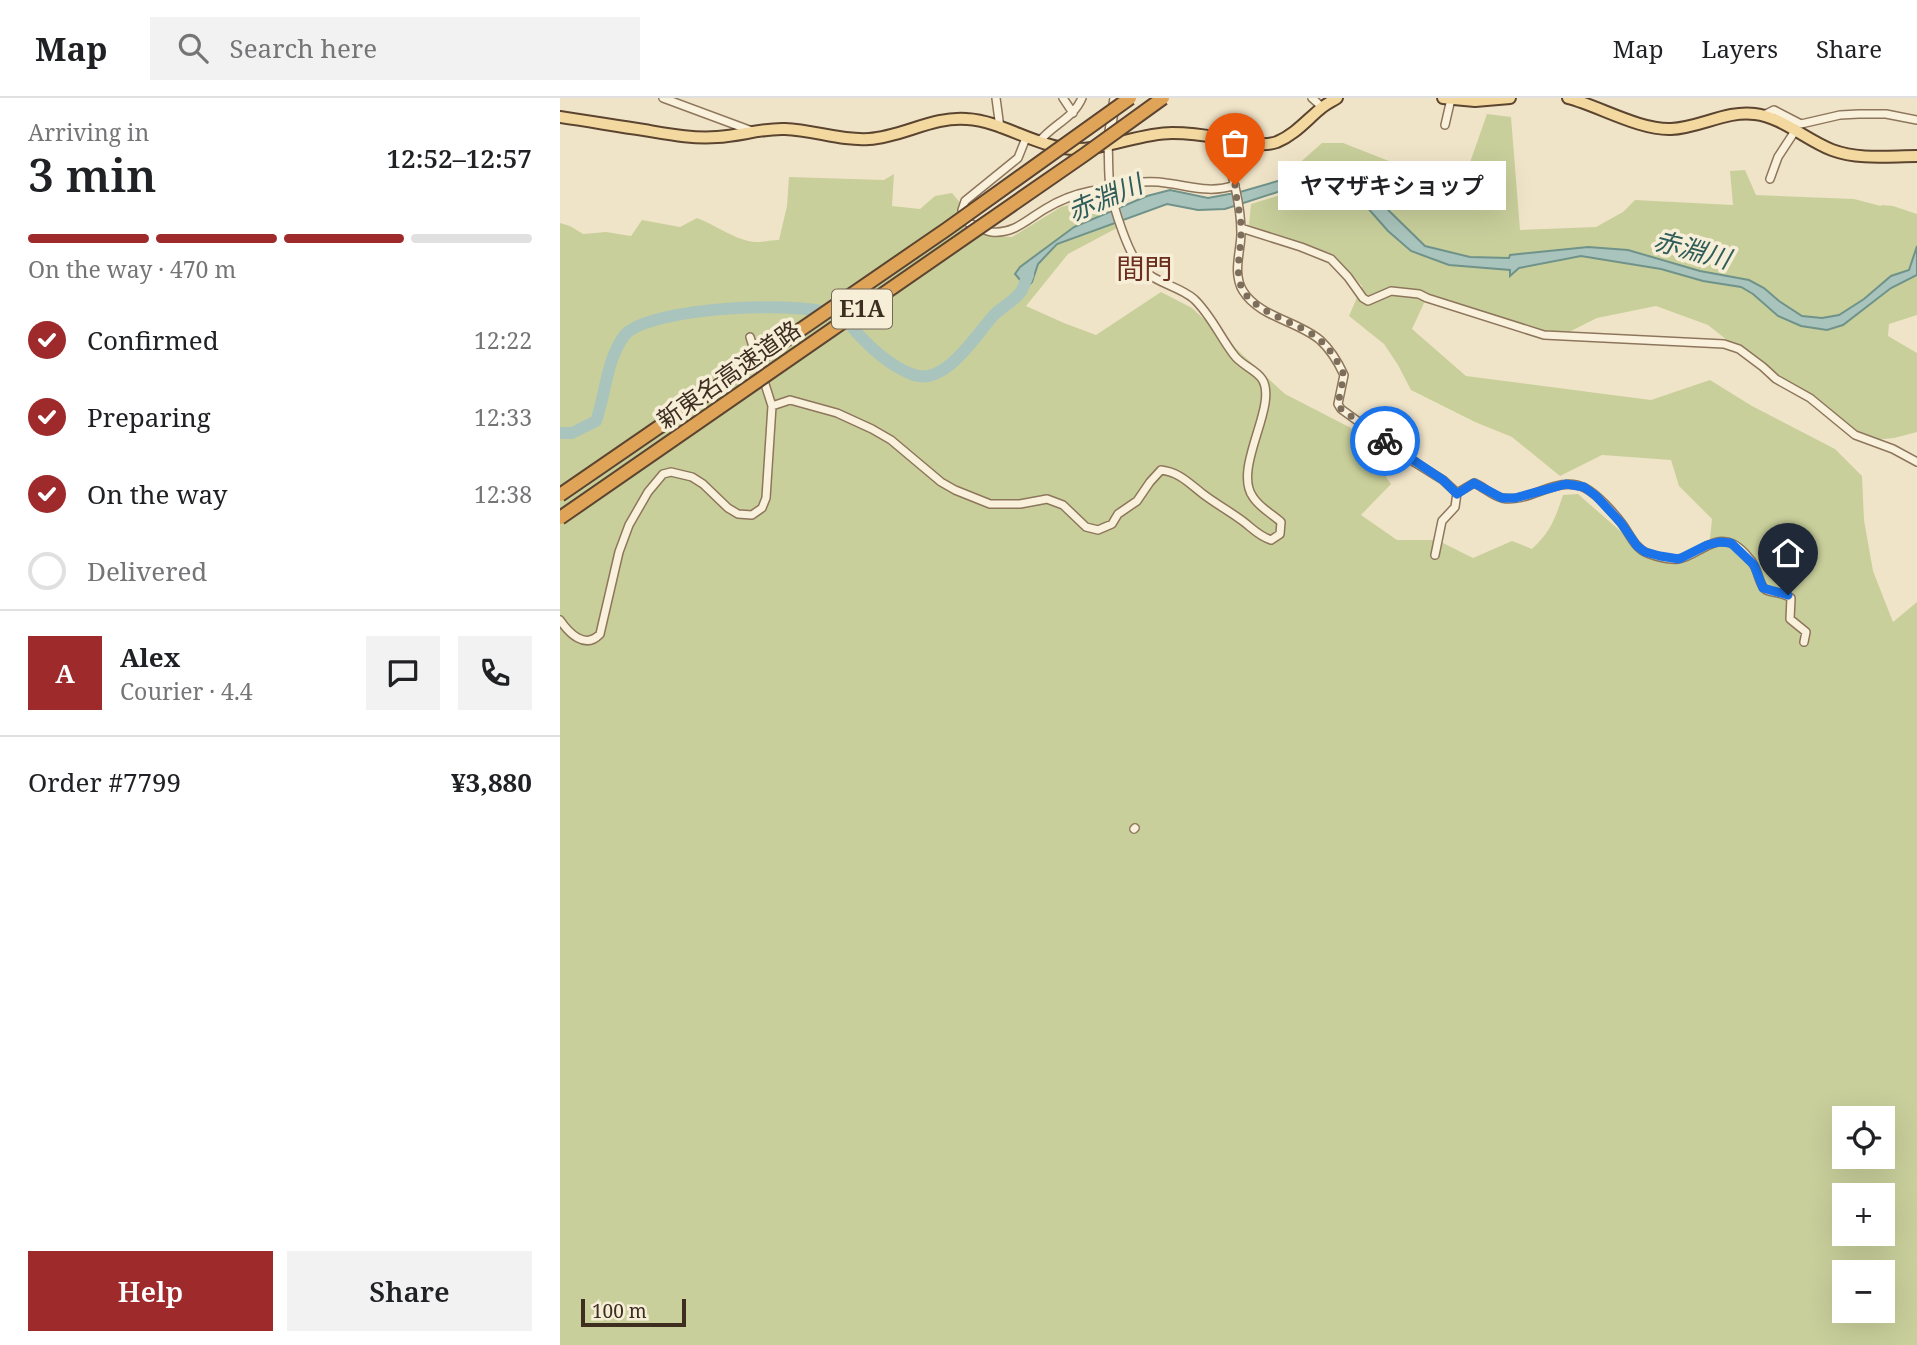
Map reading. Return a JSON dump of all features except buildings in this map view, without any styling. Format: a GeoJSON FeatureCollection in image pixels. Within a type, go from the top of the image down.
{"type":"FeatureCollection","features":[{"type":"Feature","properties":{"kind":"highway","name":"新東名高速道路"},"geometry":{"type":"LineString","coordinates":[[560,495],[947,229],[1130,98]]}},
{"type":"Feature","properties":{"kind":"highway","name":"新東名高速道路"},"geometry":{"type":"LineString","coordinates":[[560,519],[1163,98]]}},
{"type":"Feature","properties":{"kind":"main road"},"geometry":{"type":"LineString","coordinates":[[560,117],[677,135],[718,137],[786,129],[854,139],[883,137],[955,119],[979,121],[1065,149],[1085,149],[1168,133],[1188,133],[1253,143],[1276,143],[1337,98]]}},
{"type":"Feature","properties":{"kind":"main road"},"geometry":{"type":"LineString","coordinates":[[1447,99],[1475,101],[1510,98]]}},
{"type":"Feature","properties":{"kind":"main road"},"geometry":{"type":"LineString","coordinates":[[1568,98],[1637,122],[1668,129],[1686,128],[1748,113],[1763,116],[1823,146],[1850,155],[1917,156]]}},
{"type":"Feature","properties":{"kind":"street"},"geometry":{"type":"LineString","coordinates":[[663,98],[753,131]]}},
{"type":"Feature","properties":{"kind":"street"},"geometry":{"type":"LineString","coordinates":[[996,98],[1000,128]]}},
{"type":"Feature","properties":{"kind":"street"},"geometry":{"type":"LineString","coordinates":[[1062,98],[1073,113]]}},
{"type":"Feature","properties":{"kind":"street"},"geometry":{"type":"LineString","coordinates":[[1039,142],[1077,109],[1082,98]]}},
{"type":"Feature","properties":{"kind":"street"},"geometry":{"type":"LineString","coordinates":[[772,405],[790,400],[837,413],[891,440],[955,491],[990,504],[1020,504],[1048,499],[1063,505],[1086,527],[1098,530],[1112,524],[1118,514],[1137,501],[1161,470],[1171,471],[1244,522],[1259,536],[1270,540],[1280,534],[1281,522],[1253,498],[1247,486],[1247,470],[1266,391],[1263,381],[1235,358],[1204,310],[1192,298],[1155,279],[1142,269],[1131,254],[1110,188],[1108,145],[1115,98]]}},
{"type":"Feature","properties":{"kind":"street"},"geometry":{"type":"LineString","coordinates":[[1312,98],[1322,107]]}},
{"type":"Feature","properties":{"kind":"street"},"geometry":{"type":"LineString","coordinates":[[1445,125],[1447,99]]}},
{"type":"Feature","properties":{"kind":"street"},"geometry":{"type":"LineString","coordinates":[[1763,116],[1774,110],[1801,124],[1840,115],[1859,114],[1886,114],[1917,120]]}},
{"type":"Feature","properties":{"kind":"street"},"geometry":{"type":"LineString","coordinates":[[718,137],[721,120]]}},
{"type":"Feature","properties":{"kind":"street"},"geometry":{"type":"LineString","coordinates":[[1770,179],[1778,157],[1795,131]]}},
{"type":"Feature","properties":{"kind":"street"},"geometry":{"type":"LineString","coordinates":[[1027,138],[1018,159],[965,201],[962,209],[967,222],[991,232],[1016,229],[1046,208],[1087,192],[1138,182],[1165,183],[1186,188],[1235,188]]}},
{"type":"Feature","properties":{"kind":"street"},"geometry":{"type":"LineString","coordinates":[[1221,138],[1239,208],[1241,229],[1237,265],[1243,291],[1262,308],[1318,338],[1331,351],[1344,375],[1338,404],[1341,409],[1443,480],[1457,494]]}},
{"type":"Feature","properties":{"kind":"street"},"geometry":{"type":"LineString","coordinates":[[1241,229],[1331,259],[1368,301],[1391,291],[1419,294],[1544,335],[1724,344],[1740,349],[1776,379],[1810,398],[1854,435],[1893,449],[1917,462]]}},
{"type":"Feature","properties":{"kind":"street"},"geometry":{"type":"LineString","coordinates":[[560,620],[577,639],[589,641],[600,634],[619,552],[629,525],[648,492],[663,474],[671,472],[692,477],[738,514],[752,515],[762,508],[766,498],[772,405],[750,337]]}},
{"type":"Feature","properties":{"kind":"street"},"geometry":{"type":"LineString","coordinates":[[1435,555],[1442,521],[1455,507],[1457,494],[1474,483],[1502,498],[1515,498],[1566,484],[1584,487],[1596,496],[1645,552],[1679,559],[1707,545],[1731,543],[1754,565],[1763,588],[1791,598],[1790,619],[1806,632],[1804,642]]}},
{"type":"Feature","properties":{"kind":"green space"},"geometry":{"type":"Polygon","coordinates":[[[1487,114],[1511,117],[1520,230],[1596,227],[1623,212],[1635,200],[1733,205],[1730,171],[1745,170],[1756,195],[1854,199],[1881,206],[1893,206],[1917,214],[1917,254],[1911,263],[1917,274],[1917,315],[1889,324],[1888,336],[1917,353],[1917,432],[1894,438],[1873,440],[1850,432],[1844,421],[1776,379],[1708,325],[1656,306],[1597,318],[1569,332],[1543,331],[1465,305],[1425,301],[1412,329],[1466,376],[1651,400],[1710,380],[1752,406],[1835,449],[1862,476],[1864,520],[1873,571],[1893,622],[1917,602],[1917,1345],[560,1345],[560,223],[583,234],[606,232],[631,236],[642,220],[680,227],[697,218],[749,241],[779,240],[787,206],[789,177],[884,180],[894,174],[892,206],[920,209],[935,196],[952,193],[987,235],[1012,237],[1061,207],[1108,195],[1117,228],[1068,254],[1026,306],[1096,335],[1161,292],[1192,308],[1285,394],[1351,428],[1391,484],[1361,515],[1397,540],[1437,540],[1473,558],[1512,541],[1532,549],[1552,524],[1563,495],[1578,494],[1651,558],[1676,564],[1709,548],[1712,519],[1679,486],[1671,460],[1602,455],[1560,476],[1512,437],[1411,390],[1384,344],[1349,316],[1362,286],[1333,254],[1249,225],[1251,204],[1313,185],[1341,185],[1430,251],[1365,190],[1334,172],[1287,174],[1322,143],[1343,143],[1417,172],[1467,171],[1487,114]]]}},
{"type":"Feature","properties":{"kind":"water"},"geometry":{"type":"Polygon","coordinates":[[[1319,172],[1356,181],[1425,246],[1470,257],[1509,258],[1510,255],[1588,247],[1628,250],[1700,271],[1749,280],[1802,316],[1822,318],[1839,315],[1864,299],[1891,276],[1909,270],[1917,246],[1917,275],[1891,288],[1843,325],[1827,330],[1801,326],[1778,316],[1741,287],[1703,281],[1661,269],[1581,256],[1519,268],[1510,276],[1510,270],[1449,265],[1411,251],[1388,231],[1359,198],[1334,182],[1290,188],[1225,209],[1198,210],[1167,204],[1057,244],[1038,264],[1032,282],[1021,294],[1022,282],[1015,274],[1020,267],[1074,227],[1147,196],[1170,190],[1208,198],[1319,172]]]}},
{"type":"Feature","properties":{"kind":"waterway","name":"赤淵川"},"geometry":{"type":"LineString","coordinates":[[560,433],[572,433],[596,421],[613,356],[624,336],[639,326],[664,318],[732,308],[768,307],[828,312],[845,319],[871,347],[892,363],[906,372],[926,376],[938,373],[960,356],[994,315],[1019,294],[1028,275]]}},
{"type":"Feature","properties":{"kind":"way so far"},"geometry":{"type":"LineString","coordinates":[[1235,185],[1241,234],[1237,265],[1243,291],[1262,308],[1318,338],[1331,351],[1344,375],[1338,404],[1385,441]]}},
{"type":"Feature","properties":{"kind":"place","name":"ヤマザキショップ"},"geometry":{"type":"Point","coordinates":[1235,185]}},
{"type":"Feature","properties":{"kind":"district","name":"間門"},"geometry":{"type":"Point","coordinates":[1144,269]}},
{"type":"Feature","properties":{"kind":"route"},"geometry":{"type":"LineString","coordinates":[[1385,441],[1443,480],[1457,494],[1474,483],[1502,498],[1515,498],[1566,484],[1584,487],[1596,496],[1645,552],[1679,559],[1707,545],[1731,543],[1754,565],[1763,588],[1788,595]]}}]}
